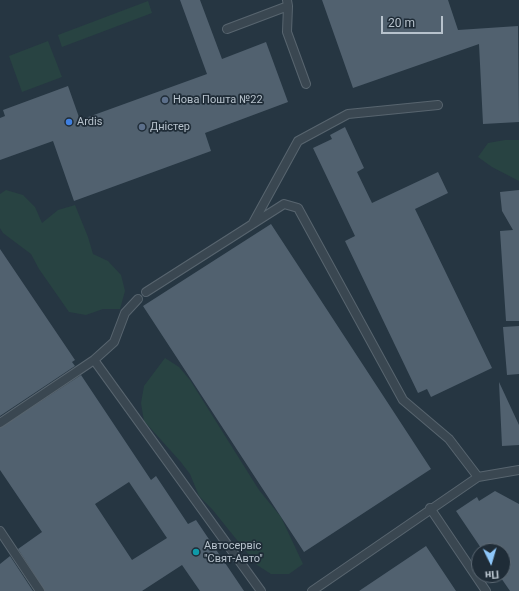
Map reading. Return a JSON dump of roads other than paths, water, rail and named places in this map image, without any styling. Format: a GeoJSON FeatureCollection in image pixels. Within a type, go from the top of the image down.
{"type":"FeatureCollection","features":[{"type":"Feature","properties":{"kind":"lane"},"geometry":{"type":"LineString","coordinates":[[227,29],[287,3],[287,32],[306,84]]}},
{"type":"Feature","properties":{"kind":"lane"},"geometry":{"type":"LineString","coordinates":[[253,224],[298,141],[348,114],[438,105]]}},
{"type":"Feature","properties":{"kind":"lane"},"geometry":{"type":"LineString","coordinates":[[146,292],[284,204],[298,208],[403,400],[449,439],[478,477]]}},
{"type":"Feature","properties":{"kind":"lane"},"geometry":{"type":"LineString","coordinates":[[0,423],[94,360],[114,342],[125,313],[138,299]]}},
{"type":"Feature","properties":{"kind":"lane"},"geometry":{"type":"LineString","coordinates":[[94,360],[261,591]]}},
{"type":"Feature","properties":{"kind":"lane"},"geometry":{"type":"LineString","coordinates":[[312,591],[430,508],[478,477],[519,470]]}},
{"type":"Feature","properties":{"kind":"lane"},"geometry":{"type":"LineString","coordinates":[[430,508],[486,591]]}},
{"type":"Feature","properties":{"kind":"lane"},"geometry":{"type":"LineString","coordinates":[[0,531],[40,591]]}},
{"type":"Feature","properties":{"kind":"place","name":"Нова Пошта №22"},"geometry":{"type":"Point","coordinates":[165,100]}},
{"type":"Feature","properties":{"kind":"place","name":"Ardis"},"geometry":{"type":"Point","coordinates":[69,122]}},
{"type":"Feature","properties":{"kind":"place","name":"Дністер"},"geometry":{"type":"Point","coordinates":[142,127]}},
{"type":"Feature","properties":{"kind":"place","name":"Автосервіс \"Свят-Авто\""},"geometry":{"type":"Point","coordinates":[196,552]}}]}
